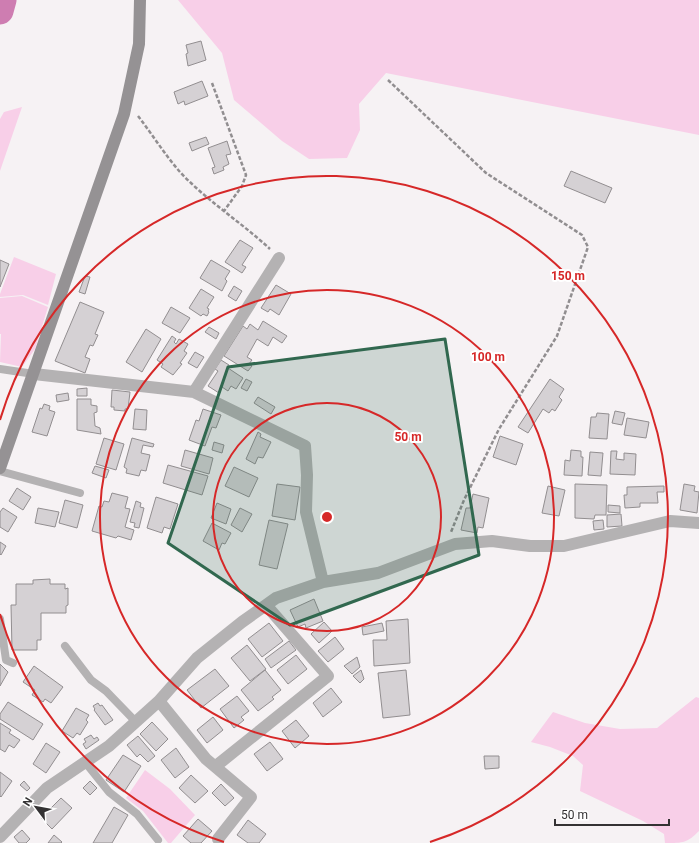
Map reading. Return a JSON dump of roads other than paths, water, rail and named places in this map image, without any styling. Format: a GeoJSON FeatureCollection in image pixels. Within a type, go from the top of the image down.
{"type":"FeatureCollection","features":[{"type":"Feature","properties":{"kind":"street"},"geometry":{"type":"LineString","coordinates":[[0,469],[124,114],[138,44],[140,0]]}},
{"type":"Feature","properties":{"kind":"street"},"geometry":{"type":"LineString","coordinates":[[194,392],[279,258]]}},
{"type":"Feature","properties":{"kind":"street"},"geometry":{"type":"LineString","coordinates":[[34,374],[194,392],[305,446],[307,475],[306,512],[323,582]]}},
{"type":"Feature","properties":{"kind":"street"},"geometry":{"type":"LineString","coordinates":[[0,837],[47,788],[108,746],[136,722],[159,701],[197,658],[242,622],[276,598],[323,582],[378,573],[455,544],[492,541],[530,546],[564,546],[670,521],[699,523]]}},
{"type":"Feature","properties":{"kind":"street"},"geometry":{"type":"LineString","coordinates":[[216,766],[328,676],[266,605]]}},
{"type":"Feature","properties":{"kind":"street"},"geometry":{"type":"LineString","coordinates":[[159,701],[206,759],[251,797],[218,839]]}},
{"type":"Feature","properties":{"kind":"lane"},"geometry":{"type":"LineString","coordinates":[[0,369],[34,374]]}},
{"type":"Feature","properties":{"kind":"lane"},"geometry":{"type":"LineString","coordinates":[[0,469],[80,493]]}},
{"type":"Feature","properties":{"kind":"lane"},"geometry":{"type":"LineString","coordinates":[[0,619],[6,660],[13,663]]}},
{"type":"Feature","properties":{"kind":"lane"},"geometry":{"type":"LineString","coordinates":[[65,646],[91,680],[106,691],[136,722]]}},
{"type":"Feature","properties":{"kind":"lane"},"geometry":{"type":"LineString","coordinates":[[85,762],[109,792],[137,814],[158,840]]}},
{"type":"Feature","properties":{"kind":"waterway"},"geometry":{"type":"LineString","coordinates":[[0,11],[3,0]]}}]}
